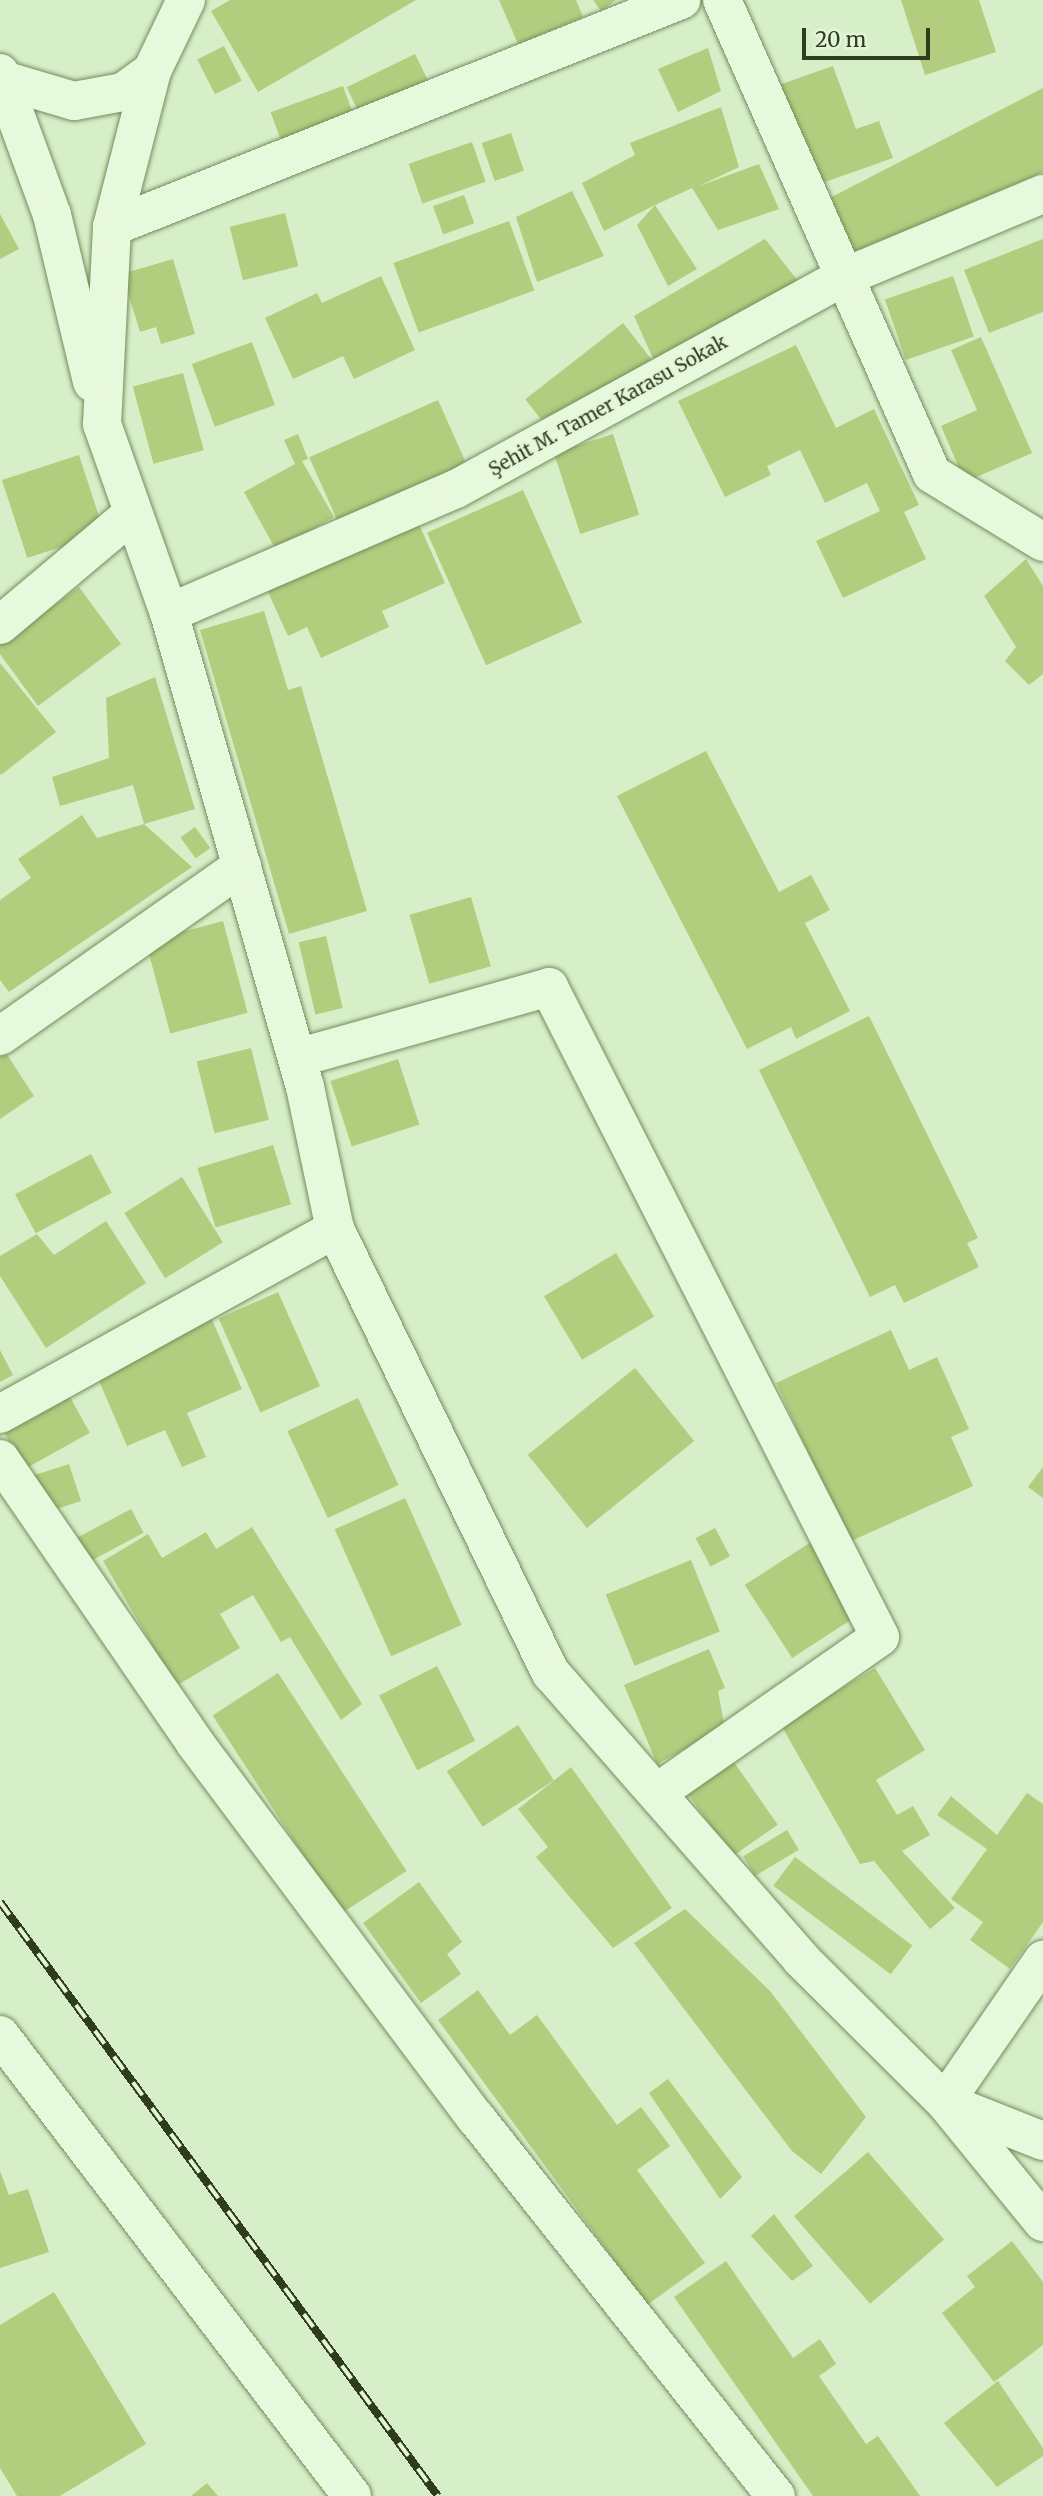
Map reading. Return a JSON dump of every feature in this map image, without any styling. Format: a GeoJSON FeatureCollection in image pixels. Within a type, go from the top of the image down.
{"type":"FeatureCollection","features":[{"type":"Feature","properties":{"kind":"street"},"geometry":{"type":"LineString","coordinates":[[102,424],[112,227],[152,71],[181,11],[212,0]]}},
{"type":"Feature","properties":{"kind":"street"},"geometry":{"type":"LineString","coordinates":[[112,227],[681,0]]}},
{"type":"Feature","properties":{"kind":"street"},"geometry":{"type":"LineString","coordinates":[[722,0],[842,278],[932,474],[1043,542]]}},
{"type":"Feature","properties":{"kind":"street"},"geometry":{"type":"LineString","coordinates":[[152,71],[123,92],[74,101],[4,95],[52,215],[102,424],[169,613],[297,1058],[335,1229],[551,1673],[658,1792],[801,1959],[945,2102],[1043,2222]]}},
{"type":"Feature","properties":{"kind":"street","name":"Şehit M. Tamer Karasu Sokak"},"geometry":{"type":"LineString","coordinates":[[169,613],[456,489],[842,278],[1043,194]]}},
{"type":"Feature","properties":{"kind":"street"},"geometry":{"type":"LineString","coordinates":[[0,625],[133,513]]}},
{"type":"Feature","properties":{"kind":"street"},"geometry":{"type":"LineString","coordinates":[[0,1035],[242,866]]}},
{"type":"Feature","properties":{"kind":"street"},"geometry":{"type":"LineString","coordinates":[[297,1058],[549,987],[880,1637],[658,1792]]}},
{"type":"Feature","properties":{"kind":"street"},"geometry":{"type":"LineString","coordinates":[[0,1414],[335,1229]]}},
{"type":"Feature","properties":{"kind":"street"},"geometry":{"type":"LineString","coordinates":[[0,1459],[195,1743],[476,2118],[776,2496]]}},
{"type":"Feature","properties":{"kind":"street"},"geometry":{"type":"LineString","coordinates":[[945,2102],[1043,1960]]}},
{"type":"Feature","properties":{"kind":"street"},"geometry":{"type":"LineString","coordinates":[[0,2035],[352,2496]]}},
{"type":"Feature","properties":{"kind":"street"},"geometry":{"type":"LineString","coordinates":[[945,2102],[1043,2141]]}},
{"type":"Feature","properties":{"kind":"building"},"geometry":{"type":"Polygon","coordinates":[[[230,0],[416,0],[258,92],[211,11],[230,0]]]}},
{"type":"Feature","properties":{"kind":"building"},"geometry":{"type":"Polygon","coordinates":[[[499,0],[576,0],[583,17],[518,44],[499,0]]]}},
{"type":"Feature","properties":{"kind":"building"},"geometry":{"type":"Polygon","coordinates":[[[593,0],[616,0],[601,11],[593,0]]]}},
{"type":"Feature","properties":{"kind":"building"},"geometry":{"type":"Polygon","coordinates":[[[901,0],[979,0],[996,52],[925,75],[901,0]]]}},
{"type":"Feature","properties":{"kind":"building"},"geometry":{"type":"Polygon","coordinates":[[[224,46],[242,81],[215,94],[197,60],[224,46]]]}},
{"type":"Feature","properties":{"kind":"building"},"geometry":{"type":"Polygon","coordinates":[[[708,48],[721,91],[678,112],[658,69],[708,48]]]}},
{"type":"Feature","properties":{"kind":"building"},"geometry":{"type":"Polygon","coordinates":[[[415,54],[430,85],[362,118],[347,87],[415,54]]]}},
{"type":"Feature","properties":{"kind":"building"},"geometry":{"type":"Polygon","coordinates":[[[833,66],[856,129],[879,121],[893,158],[808,188],[773,87],[833,66]]]}},
{"type":"Feature","properties":{"kind":"building"},"geometry":{"type":"Polygon","coordinates":[[[343,86],[356,121],[283,147],[271,112],[343,86]]]}},
{"type":"Feature","properties":{"kind":"building"},"geometry":{"type":"Polygon","coordinates":[[[1043,88],[1043,172],[838,261],[818,204],[1043,88]]]}},
{"type":"Feature","properties":{"kind":"building"},"geometry":{"type":"Polygon","coordinates":[[[721,107],[739,167],[699,186],[759,164],[779,209],[718,230],[692,188],[604,231],[582,183],[635,155],[630,143],[721,107]]]}},
{"type":"Feature","properties":{"kind":"building"},"geometry":{"type":"Polygon","coordinates":[[[511,133],[524,171],[495,181],[482,143],[511,133]]]}},
{"type":"Feature","properties":{"kind":"building"},"geometry":{"type":"Polygon","coordinates":[[[472,142],[486,182],[422,204],[409,164],[472,142]]]}},
{"type":"Feature","properties":{"kind":"building"},"geometry":{"type":"Polygon","coordinates":[[[572,191],[604,256],[537,282],[516,217],[572,191]]]}},
{"type":"Feature","properties":{"kind":"building"},"geometry":{"type":"Polygon","coordinates":[[[464,195],[474,223],[443,234],[433,206],[464,195]]]}},
{"type":"Feature","properties":{"kind":"building"},"geometry":{"type":"Polygon","coordinates":[[[655,205],[697,269],[668,286],[637,225],[655,205]]]}},
{"type":"Feature","properties":{"kind":"building"},"geometry":{"type":"Polygon","coordinates":[[[285,213],[298,266],[243,280],[230,227],[285,213]]]}},
{"type":"Feature","properties":{"kind":"building"},"geometry":{"type":"Polygon","coordinates":[[[0,214],[19,249],[0,259],[0,214]]]}},
{"type":"Feature","properties":{"kind":"building"},"geometry":{"type":"Polygon","coordinates":[[[509,221],[534,291],[419,333],[393,263],[509,221]]]}},
{"type":"Feature","properties":{"kind":"building"},"geometry":{"type":"Polygon","coordinates":[[[765,239],[801,285],[656,365],[634,316],[765,239]]]}},
{"type":"Feature","properties":{"kind":"building"},"geometry":{"type":"Polygon","coordinates":[[[1043,239],[1043,312],[989,333],[964,270],[1043,239]]]}},
{"type":"Feature","properties":{"kind":"building"},"geometry":{"type":"Polygon","coordinates":[[[173,259],[195,334],[161,344],[156,327],[140,332],[122,274],[173,259]]]}},
{"type":"Feature","properties":{"kind":"building"},"geometry":{"type":"Polygon","coordinates":[[[381,276],[415,350],[354,379],[343,356],[293,379],[265,318],[317,293],[322,303],[381,276]]]}},
{"type":"Feature","properties":{"kind":"building"},"geometry":{"type":"Polygon","coordinates":[[[953,276],[974,337],[906,360],[885,299],[953,276]]]}},
{"type":"Feature","properties":{"kind":"building"},"geometry":{"type":"Polygon","coordinates":[[[623,323],[656,365],[558,441],[525,399],[623,323]]]}},
{"type":"Feature","properties":{"kind":"building"},"geometry":{"type":"Polygon","coordinates":[[[981,337],[1032,453],[965,482],[941,426],[977,410],[951,350],[981,337]]]}},
{"type":"Feature","properties":{"kind":"building"},"geometry":{"type":"Polygon","coordinates":[[[252,342],[275,405],[215,427],[192,364],[252,342]]]}},
{"type":"Feature","properties":{"kind":"building"},"geometry":{"type":"Polygon","coordinates":[[[796,345],[836,428],[874,409],[919,505],[904,512],[926,559],[843,598],[816,541],[880,511],[867,483],[825,503],[800,450],[767,466],[771,475],[725,497],[678,401],[796,345]]]}},
{"type":"Feature","properties":{"kind":"building"},"geometry":{"type":"Polygon","coordinates":[[[183,373],[204,450],[153,464],[133,386],[183,373]]]}},
{"type":"Feature","properties":{"kind":"building"},"geometry":{"type":"Polygon","coordinates":[[[438,400],[466,463],[337,520],[309,457],[438,400]]]}},
{"type":"Feature","properties":{"kind":"building"},"geometry":{"type":"Polygon","coordinates":[[[298,434],[308,459],[302,461],[334,517],[276,550],[244,492],[295,464],[284,440],[298,434]]]}},
{"type":"Feature","properties":{"kind":"building"},"geometry":{"type":"Polygon","coordinates":[[[613,434],[639,515],[580,534],[554,453],[613,434]]]}},
{"type":"Feature","properties":{"kind":"building"},"geometry":{"type":"Polygon","coordinates":[[[79,455],[104,533],[27,558],[2,480],[79,455]]]}},
{"type":"Feature","properties":{"kind":"building"},"geometry":{"type":"Polygon","coordinates":[[[523,490],[582,622],[486,665],[427,533],[523,490]]]}},
{"type":"Feature","properties":{"kind":"building"},"geometry":{"type":"Polygon","coordinates":[[[418,522],[445,583],[382,611],[389,627],[321,658],[307,627],[288,636],[267,590],[418,522]]]}},
{"type":"Feature","properties":{"kind":"building"},"geometry":{"type":"Polygon","coordinates":[[[1026,559],[1043,586],[1043,674],[1029,685],[1005,661],[1016,647],[984,596],[1026,559]]]}},
{"type":"Feature","properties":{"kind":"building"},"geometry":{"type":"Polygon","coordinates":[[[79,587],[121,644],[38,706],[0,654],[0,645],[79,587]]]}},
{"type":"Feature","properties":{"kind":"building"},"geometry":{"type":"Polygon","coordinates":[[[264,611],[288,690],[301,686],[367,911],[289,934],[200,630],[264,611]]]}},
{"type":"Feature","properties":{"kind":"building"},"geometry":{"type":"Polygon","coordinates":[[[0,663],[56,732],[1,775],[0,774],[0,663]]]}},
{"type":"Feature","properties":{"kind":"building"},"geometry":{"type":"Polygon","coordinates":[[[155,677],[195,809],[144,824],[133,785],[60,806],[52,777],[109,758],[106,698],[155,677]]]}},
{"type":"Feature","properties":{"kind":"building"},"geometry":{"type":"Polygon","coordinates":[[[706,751],[779,892],[811,875],[830,910],[805,923],[850,1011],[796,1039],[791,1027],[747,1049],[617,796],[706,751]]]}},
{"type":"Feature","properties":{"kind":"building"},"geometry":{"type":"Polygon","coordinates":[[[82,815],[97,838],[144,824],[192,867],[9,992],[0,980],[0,900],[31,878],[18,859],[82,815]]]}},
{"type":"Feature","properties":{"kind":"building"},"geometry":{"type":"Polygon","coordinates":[[[195,827],[210,848],[196,859],[180,838],[195,827]]]}},
{"type":"Feature","properties":{"kind":"building"},"geometry":{"type":"Polygon","coordinates":[[[471,897],[491,966],[429,984],[409,915],[471,897]]]}},
{"type":"Feature","properties":{"kind":"building"},"geometry":{"type":"Polygon","coordinates":[[[223,921],[248,1013],[170,1033],[146,942],[223,921]]]}},
{"type":"Feature","properties":{"kind":"building"},"geometry":{"type":"Polygon","coordinates":[[[326,936],[343,1008],[315,1014],[299,942],[326,936]]]}},
{"type":"Feature","properties":{"kind":"building"},"geometry":{"type":"Polygon","coordinates":[[[869,1016],[978,1238],[967,1243],[979,1267],[904,1303],[895,1285],[870,1297],[759,1070],[869,1016]]]}},
{"type":"Feature","properties":{"kind":"building"},"geometry":{"type":"Polygon","coordinates":[[[251,1048],[269,1120],[215,1133],[197,1062],[251,1048]]]}},
{"type":"Feature","properties":{"kind":"building"},"geometry":{"type":"Polygon","coordinates":[[[6,1053],[34,1096],[0,1119],[0,1057],[6,1053]]]}},
{"type":"Feature","properties":{"kind":"building"},"geometry":{"type":"Polygon","coordinates":[[[398,1059],[419,1125],[352,1147],[330,1081],[398,1059]]]}},
{"type":"Feature","properties":{"kind":"building"},"geometry":{"type":"Polygon","coordinates":[[[273,1145],[291,1204],[216,1227],[197,1168],[273,1145]]]}},
{"type":"Feature","properties":{"kind":"building"},"geometry":{"type":"Polygon","coordinates":[[[91,1154],[112,1193],[36,1233],[15,1194],[91,1154]]]}},
{"type":"Feature","properties":{"kind":"building"},"geometry":{"type":"Polygon","coordinates":[[[182,1177],[223,1242],[165,1278],[124,1213],[182,1177]]]}},
{"type":"Feature","properties":{"kind":"building"},"geometry":{"type":"Polygon","coordinates":[[[106,1221],[146,1283],[46,1348],[0,1276],[0,1256],[37,1234],[54,1255],[106,1221]]]}},
{"type":"Feature","properties":{"kind":"building"},"geometry":{"type":"Polygon","coordinates":[[[616,1253],[654,1316],[582,1360],[544,1296],[616,1253]]]}},
{"type":"Feature","properties":{"kind":"building"},"geometry":{"type":"Polygon","coordinates":[[[278,1292],[320,1386],[261,1413],[219,1318],[278,1292]]]}},
{"type":"Feature","properties":{"kind":"building"},"geometry":{"type":"Polygon","coordinates":[[[210,1315],[242,1389],[187,1413],[206,1457],[182,1467],[165,1430],[127,1446],[93,1367],[210,1315]]]}},
{"type":"Feature","properties":{"kind":"building"},"geometry":{"type":"Polygon","coordinates":[[[891,1330],[909,1370],[937,1357],[969,1429],[951,1437],[973,1486],[849,1542],[776,1383],[891,1330]]]}},
{"type":"Feature","properties":{"kind":"building"},"geometry":{"type":"Polygon","coordinates":[[[0,1350],[13,1375],[0,1382],[0,1350]]]}},
{"type":"Feature","properties":{"kind":"building"},"geometry":{"type":"Polygon","coordinates":[[[635,1368],[694,1441],[587,1528],[528,1455],[635,1368]]]}},
{"type":"Feature","properties":{"kind":"building"},"geometry":{"type":"Polygon","coordinates":[[[70,1397],[90,1433],[24,1469],[4,1433],[70,1397]]]}},
{"type":"Feature","properties":{"kind":"building"},"geometry":{"type":"Polygon","coordinates":[[[358,1398],[399,1485],[328,1518],[287,1431],[358,1398]]]}},
{"type":"Feature","properties":{"kind":"building"},"geometry":{"type":"Polygon","coordinates":[[[69,1464],[81,1501],[43,1513],[31,1476],[69,1464]]]}},
{"type":"Feature","properties":{"kind":"building"},"geometry":{"type":"Polygon","coordinates":[[[1043,1467],[1043,1498],[1028,1487],[1043,1467]]]}},
{"type":"Feature","properties":{"kind":"building"},"geometry":{"type":"Polygon","coordinates":[[[405,1498],[462,1625],[391,1656],[335,1529],[405,1498]]]}},
{"type":"Feature","properties":{"kind":"building"},"geometry":{"type":"Polygon","coordinates":[[[131,1509],[144,1533],[84,1565],[71,1541],[131,1509]]]}},
{"type":"Feature","properties":{"kind":"building"},"geometry":{"type":"Polygon","coordinates":[[[252,1527],[362,1704],[341,1720],[290,1637],[281,1642],[253,1595],[220,1614],[240,1648],[176,1686],[103,1561],[148,1534],[162,1558],[206,1532],[216,1549],[252,1527]]]}},
{"type":"Feature","properties":{"kind":"building"},"geometry":{"type":"Polygon","coordinates":[[[715,1528],[730,1556],[711,1567],[696,1538],[715,1528]]]}},
{"type":"Feature","properties":{"kind":"building"},"geometry":{"type":"Polygon","coordinates":[[[811,1542],[858,1615],[792,1658],[745,1585],[811,1542]]]}},
{"type":"Feature","properties":{"kind":"building"},"geometry":{"type":"Polygon","coordinates":[[[691,1560],[720,1631],[635,1666],[606,1594],[691,1560]]]}},
{"type":"Feature","properties":{"kind":"building"},"geometry":{"type":"Polygon","coordinates":[[[709,1649],[725,1688],[718,1691],[725,1728],[657,1764],[624,1685],[709,1649]]]}},
{"type":"Feature","properties":{"kind":"building"},"geometry":{"type":"Polygon","coordinates":[[[437,1666],[475,1741],[417,1770],[379,1696],[437,1666]]]}},
{"type":"Feature","properties":{"kind":"building"},"geometry":{"type":"Polygon","coordinates":[[[875,1668],[925,1750],[876,1780],[897,1815],[913,1806],[930,1835],[902,1851],[955,1908],[930,1929],[874,1861],[860,1864],[781,1725],[875,1668]]]}},
{"type":"Feature","properties":{"kind":"building"},"geometry":{"type":"Polygon","coordinates":[[[278,1673],[407,1871],[341,1913],[213,1715],[278,1673]]]}},
{"type":"Feature","properties":{"kind":"building"},"geometry":{"type":"Polygon","coordinates":[[[518,1725],[554,1780],[483,1827],[447,1771],[518,1725]]]}},
{"type":"Feature","properties":{"kind":"building"},"geometry":{"type":"Polygon","coordinates":[[[729,1755],[778,1825],[732,1857],[683,1787],[729,1755]]]}},
{"type":"Feature","properties":{"kind":"building"},"geometry":{"type":"Polygon","coordinates":[[[571,1767],[672,1908],[613,1948],[536,1857],[548,1847],[518,1809],[571,1767]]]}},
{"type":"Feature","properties":{"kind":"building"},"geometry":{"type":"Polygon","coordinates":[[[1027,1793],[1043,1804],[1043,1922],[1010,1969],[970,1940],[983,1922],[951,1899],[987,1849],[937,1815],[951,1796],[997,1835],[1027,1793]]]}},
{"type":"Feature","properties":{"kind":"building"},"geometry":{"type":"Polygon","coordinates":[[[787,1830],[799,1850],[755,1876],[743,1856],[787,1830]]]}},
{"type":"Feature","properties":{"kind":"building"},"geometry":{"type":"Polygon","coordinates":[[[795,1857],[912,1945],[891,1974],[773,1886],[795,1857]]]}},
{"type":"Feature","properties":{"kind":"building"},"geometry":{"type":"Polygon","coordinates":[[[419,1882],[462,1942],[447,1954],[461,1974],[421,2003],[363,1923],[419,1882]]]}},
{"type":"Feature","properties":{"kind":"building"},"geometry":{"type":"Polygon","coordinates":[[[685,1909],[770,1991],[866,2117],[821,2174],[792,2151],[634,1943],[685,1909]]]}},
{"type":"Feature","properties":{"kind":"building"},"geometry":{"type":"Polygon","coordinates":[[[478,1990],[510,2035],[537,2015],[617,2125],[641,2107],[670,2146],[637,2170],[705,2263],[647,2305],[438,2020],[478,1990]]]}},
{"type":"Feature","properties":{"kind":"building"},"geometry":{"type":"Polygon","coordinates":[[[668,2079],[742,2177],[720,2199],[649,2093],[668,2079]]]}},
{"type":"Feature","properties":{"kind":"building"},"geometry":{"type":"Polygon","coordinates":[[[868,2152],[944,2240],[870,2304],[794,2216],[868,2152]]]}},
{"type":"Feature","properties":{"kind":"building"},"geometry":{"type":"Polygon","coordinates":[[[0,2171],[9,2195],[28,2189],[49,2252],[0,2268],[0,2171]]]}},
{"type":"Feature","properties":{"kind":"building"},"geometry":{"type":"Polygon","coordinates":[[[774,2214],[813,2266],[792,2281],[751,2236],[774,2214]]]}},
{"type":"Feature","properties":{"kind":"building"},"geometry":{"type":"Polygon","coordinates":[[[1012,2241],[1043,2282],[1043,2345],[994,2382],[942,2313],[975,2287],[967,2276],[1012,2241]]]}},
{"type":"Feature","properties":{"kind":"building"},"geometry":{"type":"Polygon","coordinates":[[[726,2261],[793,2358],[820,2339],[836,2364],[819,2376],[866,2444],[878,2436],[920,2496],[813,2496],[674,2297],[726,2261]]]}},
{"type":"Feature","properties":{"kind":"building"},"geometry":{"type":"Polygon","coordinates":[[[54,2292],[146,2444],[60,2496],[17,2496],[0,2468],[0,2325],[54,2292]]]}},
{"type":"Feature","properties":{"kind":"building"},"geometry":{"type":"Polygon","coordinates":[[[998,2381],[1043,2448],[1043,2456],[997,2487],[944,2423],[998,2381]]]}},
{"type":"Feature","properties":{"kind":"building"},"geometry":{"type":"Polygon","coordinates":[[[207,2483],[218,2496],[191,2496],[207,2483]]]}},
{"type":"Feature","properties":{"kind":"railway"},"geometry":{"type":"LineString","coordinates":[[0,1902],[438,2496]]}}]}
